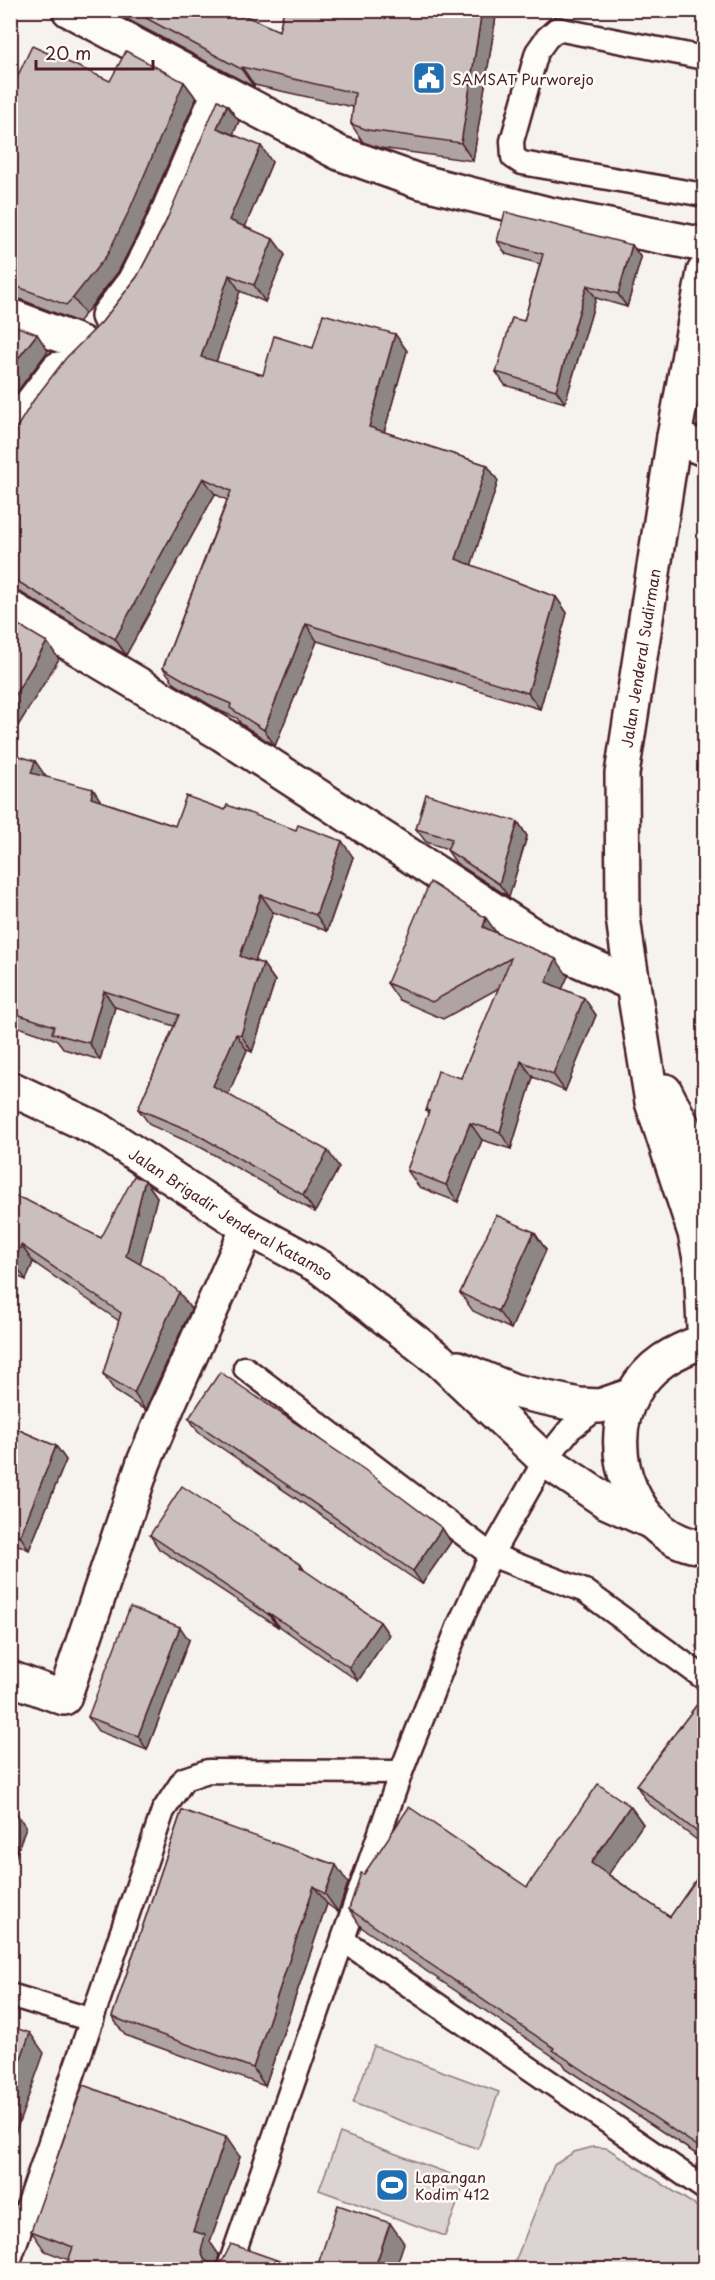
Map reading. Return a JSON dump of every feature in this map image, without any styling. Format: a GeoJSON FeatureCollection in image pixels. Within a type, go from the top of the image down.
{"type":"FeatureCollection","features":[{"type":"Feature","properties":{"kind":"main road"},"geometry":{"type":"LineString","coordinates":[[69,10],[339,153],[418,181],[548,214],[705,245]]}},
{"type":"Feature","properties":{"kind":"main road"},"geometry":{"type":"LineString","coordinates":[[10,438],[29,407],[63,362],[99,327],[134,282],[158,235],[220,90]]}},
{"type":"Feature","properties":{"kind":"main road","name":"Jalan Jenderal Sudirman"},"geometry":{"type":"LineString","coordinates":[[705,272],[674,437],[622,774],[623,917],[633,984],[652,1102],[695,1233],[701,1264],[705,1327]]}},
{"type":"Feature","properties":{"kind":"main road"},"geometry":{"type":"LineString","coordinates":[[10,316],[81,343]]}},
{"type":"Feature","properties":{"kind":"main road"},"geometry":{"type":"LineString","coordinates":[[674,437],[705,449]]}},
{"type":"Feature","properties":{"kind":"main road"},"geometry":{"type":"LineString","coordinates":[[10,608],[222,734],[531,934],[567,955],[633,984]]}},
{"type":"Feature","properties":{"kind":"main road"},"geometry":{"type":"LineString","coordinates":[[643,1046],[705,1168]]}},
{"type":"Feature","properties":{"kind":"main road","name":"Jalan Brigadir Jenderal Katamso"},"geometry":{"type":"LineString","coordinates":[[10,1088],[100,1131],[248,1228],[320,1267],[440,1360]]}},
{"type":"Feature","properties":{"kind":"main road"},"geometry":{"type":"LineString","coordinates":[[10,1678],[64,1698],[144,1462],[248,1228]]}},
{"type":"Feature","properties":{"kind":"main road"},"geometry":{"type":"LineString","coordinates":[[656,1524],[633,1497],[621,1464],[621,1429],[632,1395],[653,1367],[678,1351],[705,1341]]}},
{"type":"Feature","properties":{"kind":"main road"},"geometry":{"type":"LineString","coordinates":[[440,1360],[514,1391],[579,1405],[600,1406],[632,1395]]}},
{"type":"Feature","properties":{"kind":"main road"},"geometry":{"type":"LineString","coordinates":[[440,1360],[545,1460],[607,1502],[656,1524],[675,1538],[702,1550]]}},
{"type":"Feature","properties":{"kind":"lane"},"geometry":{"type":"LineString","coordinates":[[705,58],[557,29],[537,52],[512,141],[513,157],[522,163],[705,195]]}},
{"type":"Feature","properties":{"kind":"lane"},"geometry":{"type":"LineString","coordinates":[[245,1368],[491,1555],[585,1591],[705,1678]]}},
{"type":"Feature","properties":{"kind":"lane"},"geometry":{"type":"LineString","coordinates":[[228,2270],[401,1772],[459,1625],[491,1555],[545,1460],[570,1429],[600,1406]]}},
{"type":"Feature","properties":{"kind":"lane"},"geometry":{"type":"LineString","coordinates":[[10,2259],[163,1811],[184,1779],[208,1771],[401,1772]]}},
{"type":"Feature","properties":{"kind":"lane"},"geometry":{"type":"LineString","coordinates":[[343,1940],[705,2188]]}},
{"type":"Feature","properties":{"kind":"lane"},"geometry":{"type":"LineString","coordinates":[[10,1995],[92,2020]]}},
{"type":"Feature","properties":{"kind":"shaded area","name":"Lapangan Kodim 412"},"geometry":{"type":"Polygon","coordinates":[[[374,2046],[499,2092],[478,2149],[353,2103],[374,2046]]]}},
{"type":"Feature","properties":{"kind":"shaded area","name":"Lapangan Kodim 412"},"geometry":{"type":"Polygon","coordinates":[[[340,2133],[466,2180],[445,2236],[319,2190],[340,2133]]]}},
{"type":"Feature","properties":{"kind":"shaded area"},"geometry":{"type":"Polygon","coordinates":[[[593,2147],[607,2148],[704,2211],[704,2269],[512,2269],[554,2165],[574,2152],[593,2147]]]}},
{"type":"Feature","properties":{"kind":"building"},"geometry":{"type":"Polygon","coordinates":[[[131,10],[232,10],[279,31],[284,10],[482,10],[461,143],[368,130],[351,124],[355,93],[242,67],[241,69],[131,10]]]}},
{"type":"Feature","properties":{"kind":"building"},"geometry":{"type":"Polygon","coordinates":[[[32,46],[110,81],[126,51],[184,82],[129,211],[107,255],[66,305],[10,284],[10,92],[32,46]]]}},
{"type":"Feature","properties":{"kind":"building"},"geometry":{"type":"Polygon","coordinates":[[[218,100],[227,105],[217,128],[261,146],[229,220],[273,239],[254,285],[229,275],[201,357],[263,375],[274,336],[313,348],[323,314],[395,334],[369,427],[487,465],[456,559],[556,597],[528,693],[306,624],[264,730],[230,708],[231,704],[208,694],[163,668],[231,491],[203,478],[115,639],[10,577],[10,435],[66,358],[102,322],[137,277],[164,226],[218,100]]]}},
{"type":"Feature","properties":{"kind":"building"},"geometry":{"type":"Polygon","coordinates":[[[505,212],[632,245],[618,294],[587,285],[556,390],[496,372],[512,318],[524,321],[543,254],[497,241],[505,212]]]}},
{"type":"Feature","properties":{"kind":"building"},"geometry":{"type":"Polygon","coordinates":[[[10,324],[37,334],[10,369],[10,324]]]}},
{"type":"Feature","properties":{"kind":"building"},"geometry":{"type":"Polygon","coordinates":[[[10,620],[47,642],[10,703],[10,620]]]}},
{"type":"Feature","properties":{"kind":"building"},"geometry":{"type":"Polygon","coordinates":[[[10,753],[35,761],[31,773],[93,789],[91,798],[175,826],[186,796],[225,810],[227,805],[296,830],[298,825],[342,841],[316,915],[261,895],[240,956],[263,964],[241,1035],[236,1034],[213,1086],[328,1151],[303,1195],[191,1131],[138,1109],[179,1015],[104,991],[89,1043],[52,1033],[54,1026],[10,1012],[10,753]]]}},
{"type":"Feature","properties":{"kind":"building"},"geometry":{"type":"Polygon","coordinates":[[[426,794],[518,822],[499,884],[447,850],[452,839],[416,829],[426,794]]]}},
{"type":"Feature","properties":{"kind":"building"},"geometry":{"type":"Polygon","coordinates":[[[430,882],[486,918],[483,927],[556,959],[546,982],[584,998],[553,1074],[521,1061],[500,1132],[470,1123],[446,1185],[407,1170],[429,1111],[426,1111],[438,1071],[461,1078],[511,958],[432,1002],[387,983],[430,882]]]}},
{"type":"Feature","properties":{"kind":"building"},"geometry":{"type":"Polygon","coordinates":[[[134,1176],[145,1180],[126,1256],[159,1275],[179,1292],[134,1393],[103,1374],[121,1313],[21,1245],[14,1263],[10,1261],[10,1195],[26,1200],[101,1238],[134,1176]]]}},
{"type":"Feature","properties":{"kind":"building"},"geometry":{"type":"Polygon","coordinates":[[[496,1215],[534,1232],[498,1311],[460,1293],[496,1215]]]}},
{"type":"Feature","properties":{"kind":"building"},"geometry":{"type":"Polygon","coordinates":[[[220,1372],[365,1470],[442,1528],[413,1571],[189,1418],[220,1372]]]}},
{"type":"Feature","properties":{"kind":"building"},"geometry":{"type":"Polygon","coordinates":[[[10,1426],[56,1446],[20,1536],[10,1532],[10,1426]]]}},
{"type":"Feature","properties":{"kind":"building"},"geometry":{"type":"Polygon","coordinates":[[[182,1486],[301,1565],[300,1567],[380,1622],[349,1667],[150,1535],[182,1486]]]}},
{"type":"Feature","properties":{"kind":"building"},"geometry":{"type":"Polygon","coordinates":[[[130,1607],[180,1627],[138,1736],[88,1717],[130,1607]]]}},
{"type":"Feature","properties":{"kind":"building"},"geometry":{"type":"Polygon","coordinates":[[[705,1694],[705,1838],[636,1785],[705,1694]]]}},
{"type":"Feature","properties":{"kind":"building"},"geometry":{"type":"Polygon","coordinates":[[[598,1784],[630,1806],[591,1863],[670,1917],[705,1867],[705,1936],[702,1939],[705,1941],[705,2151],[553,2050],[554,2048],[349,1909],[361,1873],[364,1874],[409,1807],[527,1887],[598,1784]]]}},
{"type":"Feature","properties":{"kind":"building"},"geometry":{"type":"Polygon","coordinates":[[[182,1810],[336,1865],[325,1894],[314,1886],[253,2068],[112,2017],[182,1810]]]}},
{"type":"Feature","properties":{"kind":"building"},"geometry":{"type":"Polygon","coordinates":[[[10,1811],[17,1814],[10,1832],[10,1811]]]}},
{"type":"Feature","properties":{"kind":"building"},"geometry":{"type":"Polygon","coordinates":[[[10,2026],[30,2033],[10,2089],[10,2026]]]}},
{"type":"Feature","properties":{"kind":"building"},"geometry":{"type":"Polygon","coordinates":[[[83,2085],[226,2137],[193,2231],[205,2235],[201,2252],[204,2259],[216,2264],[223,2260],[231,2244],[305,2270],[65,2270],[73,2247],[31,2231],[83,2085]]]}},
{"type":"Feature","properties":{"kind":"building"},"geometry":{"type":"Polygon","coordinates":[[[338,2205],[390,2223],[374,2270],[316,2270],[338,2205]]]}},
{"type":"Feature","properties":{"kind":"place","name":"SAMSAT Purworejo"},"geometry":{"type":"Point","coordinates":[429,78]}},
{"type":"Feature","properties":{"kind":"place","name":"Lapangan Kodim 412"},"geometry":{"type":"Point","coordinates":[392,2185]}}]}
